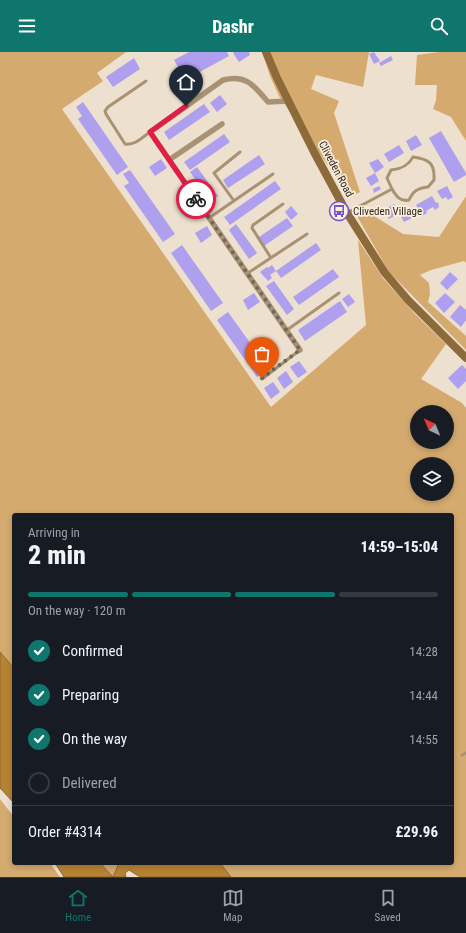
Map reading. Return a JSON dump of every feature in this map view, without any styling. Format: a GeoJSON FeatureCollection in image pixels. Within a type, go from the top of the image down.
{"type":"FeatureCollection","features":[{"type":"Feature","properties":{"kind":"street","name":"Cliveden Road"},"geometry":{"type":"LineString","coordinates":[[266,52],[277,78],[347,213],[385,273],[408,300],[466,358]]}},
{"type":"Feature","properties":{"kind":"street"},"geometry":{"type":"LineString","coordinates":[[289,101],[268,102],[250,82],[239,78],[230,78],[223,80],[150,132],[300,350]]}},
{"type":"Feature","properties":{"kind":"street"},"geometry":{"type":"LineString","coordinates":[[169,160],[222,124]]}},
{"type":"Feature","properties":{"kind":"lane"},"geometry":{"type":"LineString","coordinates":[[146,81],[108,107],[105,111],[125,144],[132,144],[150,132]]}},
{"type":"Feature","properties":{"kind":"lane"},"geometry":{"type":"LineString","coordinates":[[234,201],[214,172],[240,152]]}},
{"type":"Feature","properties":{"kind":"lane"},"geometry":{"type":"LineString","coordinates":[[413,157],[424,159],[434,170],[434,180],[428,187],[421,187],[412,194],[407,201],[398,198],[392,189],[387,178],[391,170],[400,169],[409,163],[413,157]]}},
{"type":"Feature","properties":{"kind":"lane"},"geometry":{"type":"LineString","coordinates":[[208,218],[274,174]]}},
{"type":"Feature","properties":{"kind":"lane"},"geometry":{"type":"LineString","coordinates":[[347,213],[392,189]]}},
{"type":"Feature","properties":{"kind":"lane"},"geometry":{"type":"LineString","coordinates":[[271,258],[252,228],[253,225],[283,204]]}},
{"type":"Feature","properties":{"kind":"lane"},"geometry":{"type":"LineString","coordinates":[[248,274],[307,234]]}},
{"type":"Feature","properties":{"kind":"lane"},"geometry":{"type":"LineString","coordinates":[[287,330],[339,293]]}},
{"type":"Feature","properties":{"kind":"lane"},"geometry":{"type":"LineString","coordinates":[[262,378],[300,350]]}},
{"type":"Feature","properties":{"kind":"shaded area"},"geometry":{"type":"Polygon","coordinates":[[[0,52],[126,52],[97,73],[103,81],[62,109],[271,407],[366,325],[358,240],[383,278],[416,315],[446,344],[421,379],[462,403],[466,408],[466,877],[231,877],[222,865],[454,865],[454,513],[12,513],[12,666],[0,652],[0,52]]]}},
{"type":"Feature","properties":{"kind":"shaded area"},"geometry":{"type":"Polygon","coordinates":[[[262,52],[369,52],[363,87],[316,75],[311,89],[339,101],[334,113],[360,192],[350,197],[279,96],[262,52]]]}},
{"type":"Feature","properties":{"kind":"shaded area"},"geometry":{"type":"Polygon","coordinates":[[[439,52],[466,52],[466,141],[451,117],[433,109],[436,100],[437,85],[415,85],[417,55],[439,52]]]}},
{"type":"Feature","properties":{"kind":"shaded area"},"geometry":{"type":"Polygon","coordinates":[[[466,196],[466,263],[464,261],[431,270],[420,275],[429,283],[430,294],[428,302],[466,336],[466,350],[389,272],[358,218],[358,211],[363,209],[403,234],[439,237],[466,196]]]}},
{"type":"Feature","properties":{"kind":"shaded area"},"geometry":{"type":"Polygon","coordinates":[[[0,652],[12,666],[12,801],[0,788],[0,652]]]}},
{"type":"Feature","properties":{"kind":"shaded area"},"geometry":{"type":"Polygon","coordinates":[[[0,799],[12,814],[12,865],[51,865],[60,877],[0,877],[0,799]]]}},
{"type":"Feature","properties":{"kind":"shaded area"},"geometry":{"type":"Polygon","coordinates":[[[56,865],[102,865],[113,877],[64,877],[56,865]]]}},
{"type":"Feature","properties":{"kind":"shaded area"},"geometry":{"type":"Polygon","coordinates":[[[102,865],[118,865],[113,877],[102,865]]]}},
{"type":"Feature","properties":{"kind":"shaded area"},"geometry":{"type":"Polygon","coordinates":[[[118,865],[222,865],[231,877],[140,877],[129,870],[125,873],[126,877],[113,877],[118,865]]]}},
{"type":"Feature","properties":{"kind":"building"},"geometry":{"type":"Polygon","coordinates":[[[189,52],[227,52],[229,56],[185,80],[174,60],[189,52]]]}},
{"type":"Feature","properties":{"kind":"building"},"geometry":{"type":"Polygon","coordinates":[[[249,52],[250,55],[239,62],[233,53],[249,52]]]}},
{"type":"Feature","properties":{"kind":"building"},"geometry":{"type":"Polygon","coordinates":[[[374,52],[380,61],[374,64],[369,54],[374,52]]]}},
{"type":"Feature","properties":{"kind":"building"},"geometry":{"type":"Polygon","coordinates":[[[391,56],[393,60],[381,66],[379,63],[391,56]]]}},
{"type":"Feature","properties":{"kind":"building"},"geometry":{"type":"Polygon","coordinates":[[[134,58],[140,69],[113,87],[106,77],[134,58]]]}},
{"type":"Feature","properties":{"kind":"building"},"geometry":{"type":"Polygon","coordinates":[[[220,95],[227,104],[217,112],[210,103],[220,95]]]}},
{"type":"Feature","properties":{"kind":"building"},"geometry":{"type":"Polygon","coordinates":[[[83,102],[128,167],[117,175],[78,119],[82,116],[76,107],[83,102]]]}},
{"type":"Feature","properties":{"kind":"building"},"geometry":{"type":"Polygon","coordinates":[[[204,104],[210,112],[169,140],[164,132],[204,104]]]}},
{"type":"Feature","properties":{"kind":"building"},"geometry":{"type":"Polygon","coordinates":[[[441,131],[466,173],[466,175],[454,182],[429,138],[441,131]]]}},
{"type":"Feature","properties":{"kind":"building"},"geometry":{"type":"Polygon","coordinates":[[[224,134],[230,142],[190,170],[184,162],[224,134]]]}},
{"type":"Feature","properties":{"kind":"building"},"geometry":{"type":"Polygon","coordinates":[[[416,135],[422,145],[411,151],[406,141],[416,135]]]}},
{"type":"Feature","properties":{"kind":"building"},"geometry":{"type":"Polygon","coordinates":[[[399,145],[404,153],[389,162],[384,154],[399,145]]]}},
{"type":"Feature","properties":{"kind":"building"},"geometry":{"type":"Polygon","coordinates":[[[259,155],[265,164],[228,188],[223,180],[259,155]]]}},
{"type":"Feature","properties":{"kind":"building"},"geometry":{"type":"Polygon","coordinates":[[[161,159],[167,168],[155,176],[149,167],[161,159]]]}},
{"type":"Feature","properties":{"kind":"building"},"geometry":{"type":"Polygon","coordinates":[[[378,159],[384,167],[375,173],[369,163],[378,159]]]}},
{"type":"Feature","properties":{"kind":"building"},"geometry":{"type":"Polygon","coordinates":[[[197,167],[218,196],[210,201],[190,172],[197,167]]]}},
{"type":"Feature","properties":{"kind":"building"},"geometry":{"type":"Polygon","coordinates":[[[130,170],[175,234],[163,242],[124,186],[129,183],[123,174],[130,170]]]}},
{"type":"Feature","properties":{"kind":"building"},"geometry":{"type":"Polygon","coordinates":[[[375,173],[379,181],[371,186],[366,178],[375,173]]]}},
{"type":"Feature","properties":{"kind":"building"},"geometry":{"type":"Polygon","coordinates":[[[275,181],[281,189],[230,225],[224,217],[275,181]]]}},
{"type":"Feature","properties":{"kind":"building"},"geometry":{"type":"Polygon","coordinates":[[[379,186],[381,189],[374,193],[373,189],[379,186]]]}},
{"type":"Feature","properties":{"kind":"building"},"geometry":{"type":"Polygon","coordinates":[[[447,186],[453,197],[448,200],[446,197],[442,199],[437,191],[447,186]]]}},
{"type":"Feature","properties":{"kind":"building"},"geometry":{"type":"Polygon","coordinates":[[[432,196],[436,203],[438,202],[439,207],[435,210],[433,207],[426,211],[427,213],[422,216],[416,205],[432,196]]]}},
{"type":"Feature","properties":{"kind":"building"},"geometry":{"type":"Polygon","coordinates":[[[394,204],[399,213],[389,219],[384,210],[394,204]]]}},
{"type":"Feature","properties":{"kind":"building"},"geometry":{"type":"Polygon","coordinates":[[[291,206],[298,214],[291,220],[285,212],[291,206]]]}},
{"type":"Feature","properties":{"kind":"building"},"geometry":{"type":"Polygon","coordinates":[[[408,208],[414,217],[404,222],[399,213],[408,208]]]}},
{"type":"Feature","properties":{"kind":"building"},"geometry":{"type":"Polygon","coordinates":[[[287,218],[293,226],[264,246],[259,237],[287,218]]]}},
{"type":"Feature","properties":{"kind":"building"},"geometry":{"type":"Polygon","coordinates":[[[236,224],[257,253],[249,259],[229,230],[236,224]]]}},
{"type":"Feature","properties":{"kind":"building"},"geometry":{"type":"Polygon","coordinates":[[[207,226],[212,235],[201,243],[195,233],[207,226]]]}},
{"type":"Feature","properties":{"kind":"building"},"geometry":{"type":"Polygon","coordinates":[[[316,243],[321,250],[281,278],[276,271],[316,243]]]}},
{"type":"Feature","properties":{"kind":"building"},"geometry":{"type":"Polygon","coordinates":[[[182,245],[223,303],[211,311],[171,253],[182,245]]]}},
{"type":"Feature","properties":{"kind":"building"},"geometry":{"type":"Polygon","coordinates":[[[272,265],[276,271],[270,275],[272,278],[268,281],[260,272],[272,265]]]}},
{"type":"Feature","properties":{"kind":"building"},"geometry":{"type":"Polygon","coordinates":[[[333,269],[339,277],[299,305],[293,297],[333,269]]]}},
{"type":"Feature","properties":{"kind":"building"},"geometry":{"type":"Polygon","coordinates":[[[450,272],[458,279],[447,290],[440,283],[450,272]]]}},
{"type":"Feature","properties":{"kind":"building"},"geometry":{"type":"Polygon","coordinates":[[[274,281],[294,309],[287,315],[266,286],[274,281]]]}},
{"type":"Feature","properties":{"kind":"building"},"geometry":{"type":"Polygon","coordinates":[[[254,293],[260,302],[248,310],[243,300],[254,293]]]}},
{"type":"Feature","properties":{"kind":"building"},"geometry":{"type":"Polygon","coordinates":[[[445,293],[455,302],[444,313],[435,303],[445,293]]]}},
{"type":"Feature","properties":{"kind":"building"},"geometry":{"type":"Polygon","coordinates":[[[349,294],[355,302],[348,307],[342,299],[349,294]]]}},
{"type":"Feature","properties":{"kind":"building"},"geometry":{"type":"Polygon","coordinates":[[[340,301],[347,312],[305,341],[298,330],[340,301]]]}},
{"type":"Feature","properties":{"kind":"building"},"geometry":{"type":"Polygon","coordinates":[[[460,305],[466,310],[466,320],[461,327],[450,317],[460,305]]]}},
{"type":"Feature","properties":{"kind":"building"},"geometry":{"type":"Polygon","coordinates":[[[228,312],[269,369],[257,377],[217,320],[228,312]]]}},
{"type":"Feature","properties":{"kind":"building"},"geometry":{"type":"Polygon","coordinates":[[[299,361],[307,372],[298,378],[290,367],[299,361]]]}},
{"type":"Feature","properties":{"kind":"building"},"geometry":{"type":"Polygon","coordinates":[[[462,365],[466,369],[466,381],[458,389],[448,378],[462,365]]]}},
{"type":"Feature","properties":{"kind":"building"},"geometry":{"type":"Polygon","coordinates":[[[286,371],[293,382],[284,389],[277,378],[286,371]]]}},
{"type":"Feature","properties":{"kind":"building"},"geometry":{"type":"Polygon","coordinates":[[[273,382],[280,392],[271,399],[264,388],[273,382]]]}},
{"type":"Feature","properties":{"kind":"way so far"},"geometry":{"type":"LineString","coordinates":[[196,199],[300,350],[262,378]]}},
{"type":"Feature","properties":{"kind":"place","name":"Cliveden Village"},"geometry":{"type":"Point","coordinates":[339,211]}},
{"type":"Feature","properties":{"kind":"route"},"geometry":{"type":"LineString","coordinates":[[186,106],[150,132],[196,199]]}}]}
